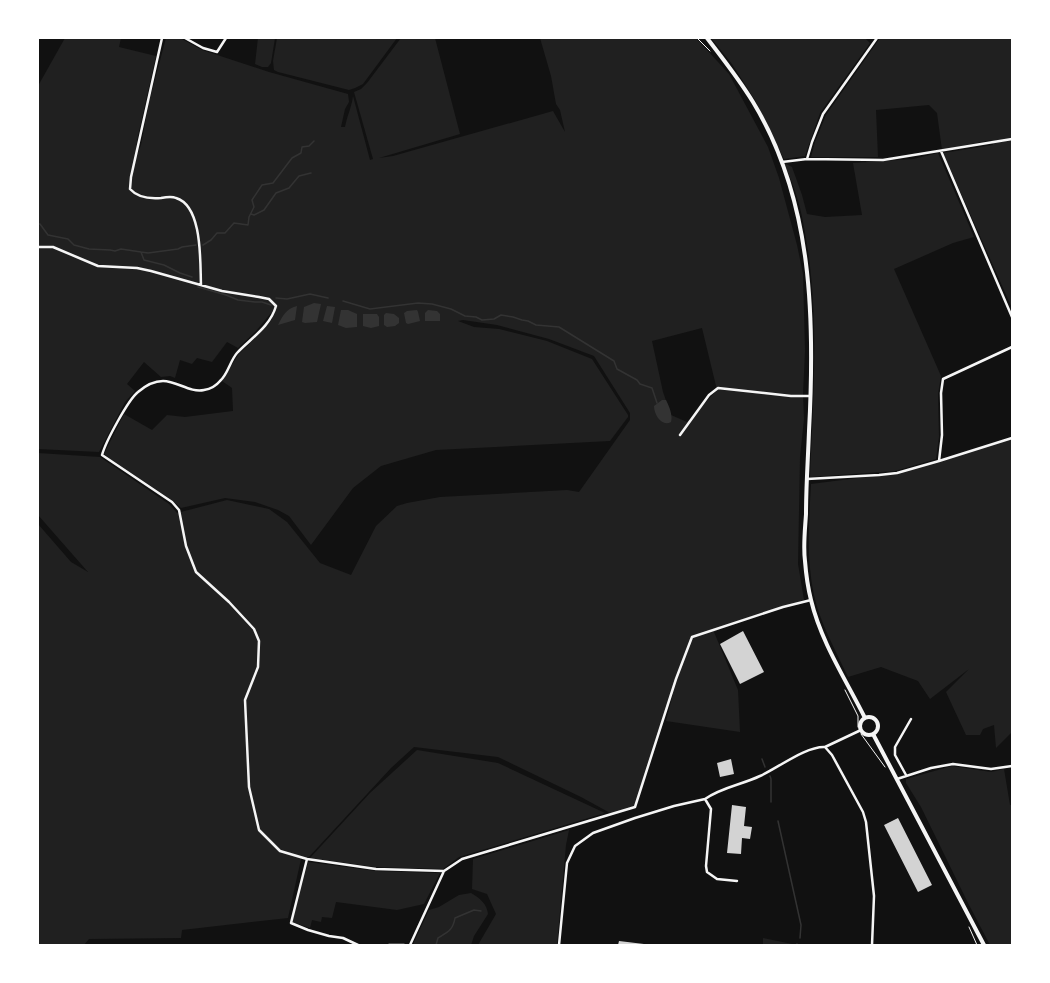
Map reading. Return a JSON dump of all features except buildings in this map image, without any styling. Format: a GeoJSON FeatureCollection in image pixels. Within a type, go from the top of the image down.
{"type":"FeatureCollection","features":[{"type":"Feature","properties":{"kind":"main road"},"geometry":{"type":"LineString","coordinates":[[707,38],[732,70],[754,103],[770,133],[782,162],[794,200],[803,240],[808,274],[811,324],[811,396],[806,479],[804,561],[811,600],[819,627],[865,718]]}},
{"type":"Feature","properties":{"kind":"main road"},"geometry":{"type":"LineString","coordinates":[[865,718],[872,718],[877,722],[878,728],[873,734],[867,735],[860,730],[860,724],[865,718]]}},
{"type":"Feature","properties":{"kind":"main road"},"geometry":{"type":"LineString","coordinates":[[873,734],[984,945]]}},
{"type":"Feature","properties":{"kind":"street"},"geometry":{"type":"LineString","coordinates":[[162,38],[131,177],[130,188],[135,194],[147,198],[177,198],[190,209],[195,219],[198,233],[201,285]]}},
{"type":"Feature","properties":{"kind":"street"},"geometry":{"type":"LineString","coordinates":[[184,38],[203,48],[217,52],[226,38]]}},
{"type":"Feature","properties":{"kind":"street"},"geometry":{"type":"LineString","coordinates":[[807,160],[823,114],[877,38]]}},
{"type":"Feature","properties":{"kind":"street"},"geometry":{"type":"LineString","coordinates":[[782,162],[807,160],[883,160],[1012,139]]}},
{"type":"Feature","properties":{"kind":"street"},"geometry":{"type":"LineString","coordinates":[[940,151],[1012,317]]}},
{"type":"Feature","properties":{"kind":"street"},"geometry":{"type":"LineString","coordinates":[[38,247],[53,247],[98,266],[144,269],[222,291],[269,299],[276,306],[269,320],[237,354],[221,381],[212,388],[204,391],[172,382],[162,381],[153,382],[137,392],[125,409],[102,455],[172,502],[180,510],[186,546],[196,572],[229,602],[254,629],[259,641],[258,666],[245,700],[249,787],[259,830],[280,851],[307,859],[376,869],[444,871]]}},
{"type":"Feature","properties":{"kind":"street"},"geometry":{"type":"LineString","coordinates":[[939,462],[942,435],[941,393],[943,378],[1012,347]]}},
{"type":"Feature","properties":{"kind":"street"},"geometry":{"type":"LineString","coordinates":[[680,436],[709,395],[718,388],[791,396],[811,396]]}},
{"type":"Feature","properties":{"kind":"street"},"geometry":{"type":"LineString","coordinates":[[806,479],[880,476],[897,473],[939,462],[1012,438]]}},
{"type":"Feature","properties":{"kind":"street"},"geometry":{"type":"LineString","coordinates":[[410,945],[444,871],[462,859],[635,807],[686,649],[692,637],[783,607],[811,600]]}},
{"type":"Feature","properties":{"kind":"street"},"geometry":{"type":"LineString","coordinates":[[906,776],[895,755],[895,746],[911,720]]}},
{"type":"Feature","properties":{"kind":"street"},"geometry":{"type":"LineString","coordinates":[[559,945],[567,863],[575,846],[593,833],[628,820],[674,806],[705,799],[715,792],[759,777],[818,746],[825,746],[860,730]]}},
{"type":"Feature","properties":{"kind":"street"},"geometry":{"type":"LineString","coordinates":[[825,746],[832,755],[863,812],[866,822],[874,896],[872,945]]}},
{"type":"Feature","properties":{"kind":"street"},"geometry":{"type":"LineString","coordinates":[[897,779],[931,768],[952,764],[991,769],[1012,766]]}},
{"type":"Feature","properties":{"kind":"street"},"geometry":{"type":"LineString","coordinates":[[705,799],[712,809],[706,866],[707,872],[717,879],[737,881]]}},
{"type":"Feature","properties":{"kind":"street"},"geometry":{"type":"LineString","coordinates":[[307,859],[291,923],[329,936],[344,938],[358,945]]}},
{"type":"Feature","properties":{"kind":"street"},"geometry":{"type":"LineString","coordinates":[[389,945],[404,945]]}},
{"type":"Feature","properties":{"kind":"path"},"geometry":{"type":"LineString","coordinates":[[697,38],[710,51]]}},
{"type":"Feature","properties":{"kind":"shaded area"},"geometry":{"type":"Polygon","coordinates":[[[65,38],[121,38],[119,47],[156,56],[137,140],[135,160],[141,145],[149,102],[166,38],[180,38],[202,50],[269,72],[348,94],[349,102],[345,109],[341,127],[345,127],[353,96],[370,160],[373,159],[354,92],[361,89],[367,83],[401,38],[435,38],[460,134],[379,158],[393,156],[553,111],[565,132],[560,110],[556,104],[551,76],[540,38],[696,38],[729,74],[768,147],[779,178],[797,245],[803,274],[805,351],[803,394],[804,419],[800,457],[798,564],[804,600],[721,628],[714,632],[738,690],[740,732],[666,721],[672,694],[635,807],[612,814],[581,797],[498,757],[414,747],[391,768],[307,859],[301,859],[288,918],[182,930],[181,938],[89,939],[84,945],[38,945],[38,524],[71,562],[88,572],[38,515],[38,453],[100,457],[169,504],[177,513],[227,500],[269,509],[287,522],[320,563],[351,575],[376,526],[397,506],[440,497],[567,490],[579,492],[630,420],[630,413],[594,356],[549,339],[497,325],[463,320],[458,321],[474,327],[499,329],[547,341],[592,359],[628,417],[610,441],[436,450],[381,466],[353,488],[311,545],[289,516],[278,510],[255,502],[225,498],[181,508],[104,454],[124,414],[152,430],[167,415],[185,417],[233,411],[232,388],[222,381],[238,355],[272,319],[271,313],[256,331],[238,348],[227,342],[212,362],[197,358],[192,364],[180,360],[175,378],[170,376],[161,377],[144,362],[127,384],[135,391],[125,402],[99,452],[38,449],[38,86],[65,38]],[[702,328],[652,341],[663,392],[671,415],[687,422],[717,390],[702,328]]]}},
{"type":"Feature","properties":{"kind":"shaded area"},"geometry":{"type":"Polygon","coordinates":[[[258,38],[275,38],[271,63],[268,67],[262,67],[255,64],[258,38]]]}},
{"type":"Feature","properties":{"kind":"shaded area"},"geometry":{"type":"Polygon","coordinates":[[[277,38],[397,38],[363,84],[349,90],[274,70],[273,61],[277,38]]]}},
{"type":"Feature","properties":{"kind":"shaded area"},"geometry":{"type":"Polygon","coordinates":[[[711,38],[865,38],[870,43],[820,113],[805,156],[784,159],[755,100],[732,64],[711,38]]]}},
{"type":"Feature","properties":{"kind":"shaded area"},"geometry":{"type":"Polygon","coordinates":[[[880,38],[1012,38],[1012,308],[943,153],[993,145],[991,140],[942,150],[937,113],[929,105],[876,110],[878,157],[811,157],[815,142],[826,115],[880,38]]]}},
{"type":"Feature","properties":{"kind":"shaded area"},"geometry":{"type":"Polygon","coordinates":[[[938,153],[974,237],[953,243],[894,269],[941,376],[938,394],[939,437],[936,459],[895,471],[810,477],[814,392],[814,336],[811,279],[807,244],[800,208],[784,163],[792,167],[807,214],[825,217],[862,215],[853,163],[913,159],[938,153]]]}},
{"type":"Feature","properties":{"kind":"shaded area"},"geometry":{"type":"Polygon","coordinates":[[[314,303],[321,304],[317,322],[302,322],[304,307],[314,303]]]}},
{"type":"Feature","properties":{"kind":"shaded area"},"geometry":{"type":"Polygon","coordinates":[[[297,306],[295,320],[278,325],[285,313],[297,306]]]}},
{"type":"Feature","properties":{"kind":"shaded area"},"geometry":{"type":"Polygon","coordinates":[[[327,306],[335,307],[332,323],[323,321],[327,306]]]}},
{"type":"Feature","properties":{"kind":"shaded area"},"geometry":{"type":"Polygon","coordinates":[[[341,310],[348,310],[357,314],[357,327],[346,328],[338,325],[341,310]]]}},
{"type":"Feature","properties":{"kind":"shaded area"},"geometry":{"type":"Polygon","coordinates":[[[417,310],[420,321],[408,324],[406,323],[404,313],[407,311],[417,310]]]}},
{"type":"Feature","properties":{"kind":"shaded area"},"geometry":{"type":"Polygon","coordinates":[[[428,310],[437,311],[440,314],[440,321],[425,321],[425,313],[428,310]]]}},
{"type":"Feature","properties":{"kind":"shaded area"},"geometry":{"type":"Polygon","coordinates":[[[386,313],[394,314],[399,318],[399,323],[395,326],[387,327],[384,325],[384,315],[386,313]]]}},
{"type":"Feature","properties":{"kind":"shaded area"},"geometry":{"type":"Polygon","coordinates":[[[363,314],[377,314],[379,317],[379,326],[371,328],[363,326],[363,314]]]}},
{"type":"Feature","properties":{"kind":"shaded area"},"geometry":{"type":"Polygon","coordinates":[[[662,400],[666,400],[670,411],[671,422],[668,423],[662,422],[655,413],[654,406],[662,400]]]}},
{"type":"Feature","properties":{"kind":"shaded area"},"geometry":{"type":"Polygon","coordinates":[[[1012,438],[1012,732],[996,748],[994,725],[983,729],[980,735],[966,735],[946,692],[969,669],[930,699],[918,681],[881,667],[848,677],[824,626],[811,581],[809,540],[811,484],[897,473],[1012,438]]]}},
{"type":"Feature","properties":{"kind":"shaded area"},"geometry":{"type":"Polygon","coordinates":[[[417,750],[498,763],[605,813],[459,857],[443,869],[375,867],[310,858],[370,793],[417,750]]]}},
{"type":"Feature","properties":{"kind":"shaded area"},"geometry":{"type":"Polygon","coordinates":[[[952,766],[991,772],[1004,769],[1010,805],[1012,805],[1012,945],[990,945],[921,807],[906,783],[906,779],[952,766]]]}},
{"type":"Feature","properties":{"kind":"shaded area"},"geometry":{"type":"Polygon","coordinates":[[[569,830],[566,845],[557,945],[478,945],[496,914],[487,894],[472,889],[473,859],[569,830]]]}},
{"type":"Feature","properties":{"kind":"shaded area"},"geometry":{"type":"Polygon","coordinates":[[[308,862],[376,871],[440,873],[424,904],[397,910],[336,902],[332,918],[322,917],[321,922],[312,920],[310,928],[292,922],[308,862]]]}},
{"type":"Feature","properties":{"kind":"shaded area"},"geometry":{"type":"Polygon","coordinates":[[[471,893],[482,902],[486,907],[488,914],[474,936],[471,945],[414,945],[429,910],[439,907],[459,895],[471,893]]]}},
{"type":"Feature","properties":{"kind":"shaded area"},"geometry":{"type":"Polygon","coordinates":[[[763,938],[797,945],[763,945],[763,938]]]}},
{"type":"Feature","properties":{"kind":"waterway"},"geometry":{"type":"LineString","coordinates":[[203,245],[211,240],[217,233],[225,233],[234,223],[248,225],[249,217],[254,207],[252,200],[262,185],[273,183],[292,158],[301,153],[302,147],[309,146],[314,141]]}},
{"type":"Feature","properties":{"kind":"waterway"},"geometry":{"type":"LineString","coordinates":[[251,214],[254,215],[264,210],[276,193],[289,188],[299,176],[311,173]]}},
{"type":"Feature","properties":{"kind":"waterway"},"geometry":{"type":"LineString","coordinates":[[38,224],[40,224],[48,235],[68,239],[74,245],[89,249],[115,251],[121,249],[141,252],[144,260],[164,265],[192,277]]}},
{"type":"Feature","properties":{"kind":"waterway"},"geometry":{"type":"LineString","coordinates":[[141,252],[148,253],[196,245]]}},
{"type":"Feature","properties":{"kind":"waterway"},"geometry":{"type":"LineString","coordinates":[[198,287],[238,300],[262,302],[271,305]]}},
{"type":"Feature","properties":{"kind":"waterway"},"geometry":{"type":"LineString","coordinates":[[276,298],[287,299],[310,294],[328,298]]}},
{"type":"Feature","properties":{"kind":"waterway"},"geometry":{"type":"LineString","coordinates":[[343,301],[370,309],[418,303],[432,304],[451,309],[465,316],[476,317],[482,320],[494,319],[501,315],[528,321],[536,325],[559,327],[614,361],[617,369],[637,380],[640,384],[652,388],[657,403]]}},
{"type":"Feature","properties":{"kind":"waterway"},"geometry":{"type":"LineString","coordinates":[[762,759],[765,767]]}},
{"type":"Feature","properties":{"kind":"waterway"},"geometry":{"type":"LineString","coordinates":[[770,776],[771,802]]}},
{"type":"Feature","properties":{"kind":"waterway"},"geometry":{"type":"LineString","coordinates":[[778,821],[801,925],[800,938]]}},
{"type":"Feature","properties":{"kind":"waterway"},"geometry":{"type":"LineString","coordinates":[[436,945],[438,938],[451,928],[455,918],[474,910],[481,911]]}}]}
